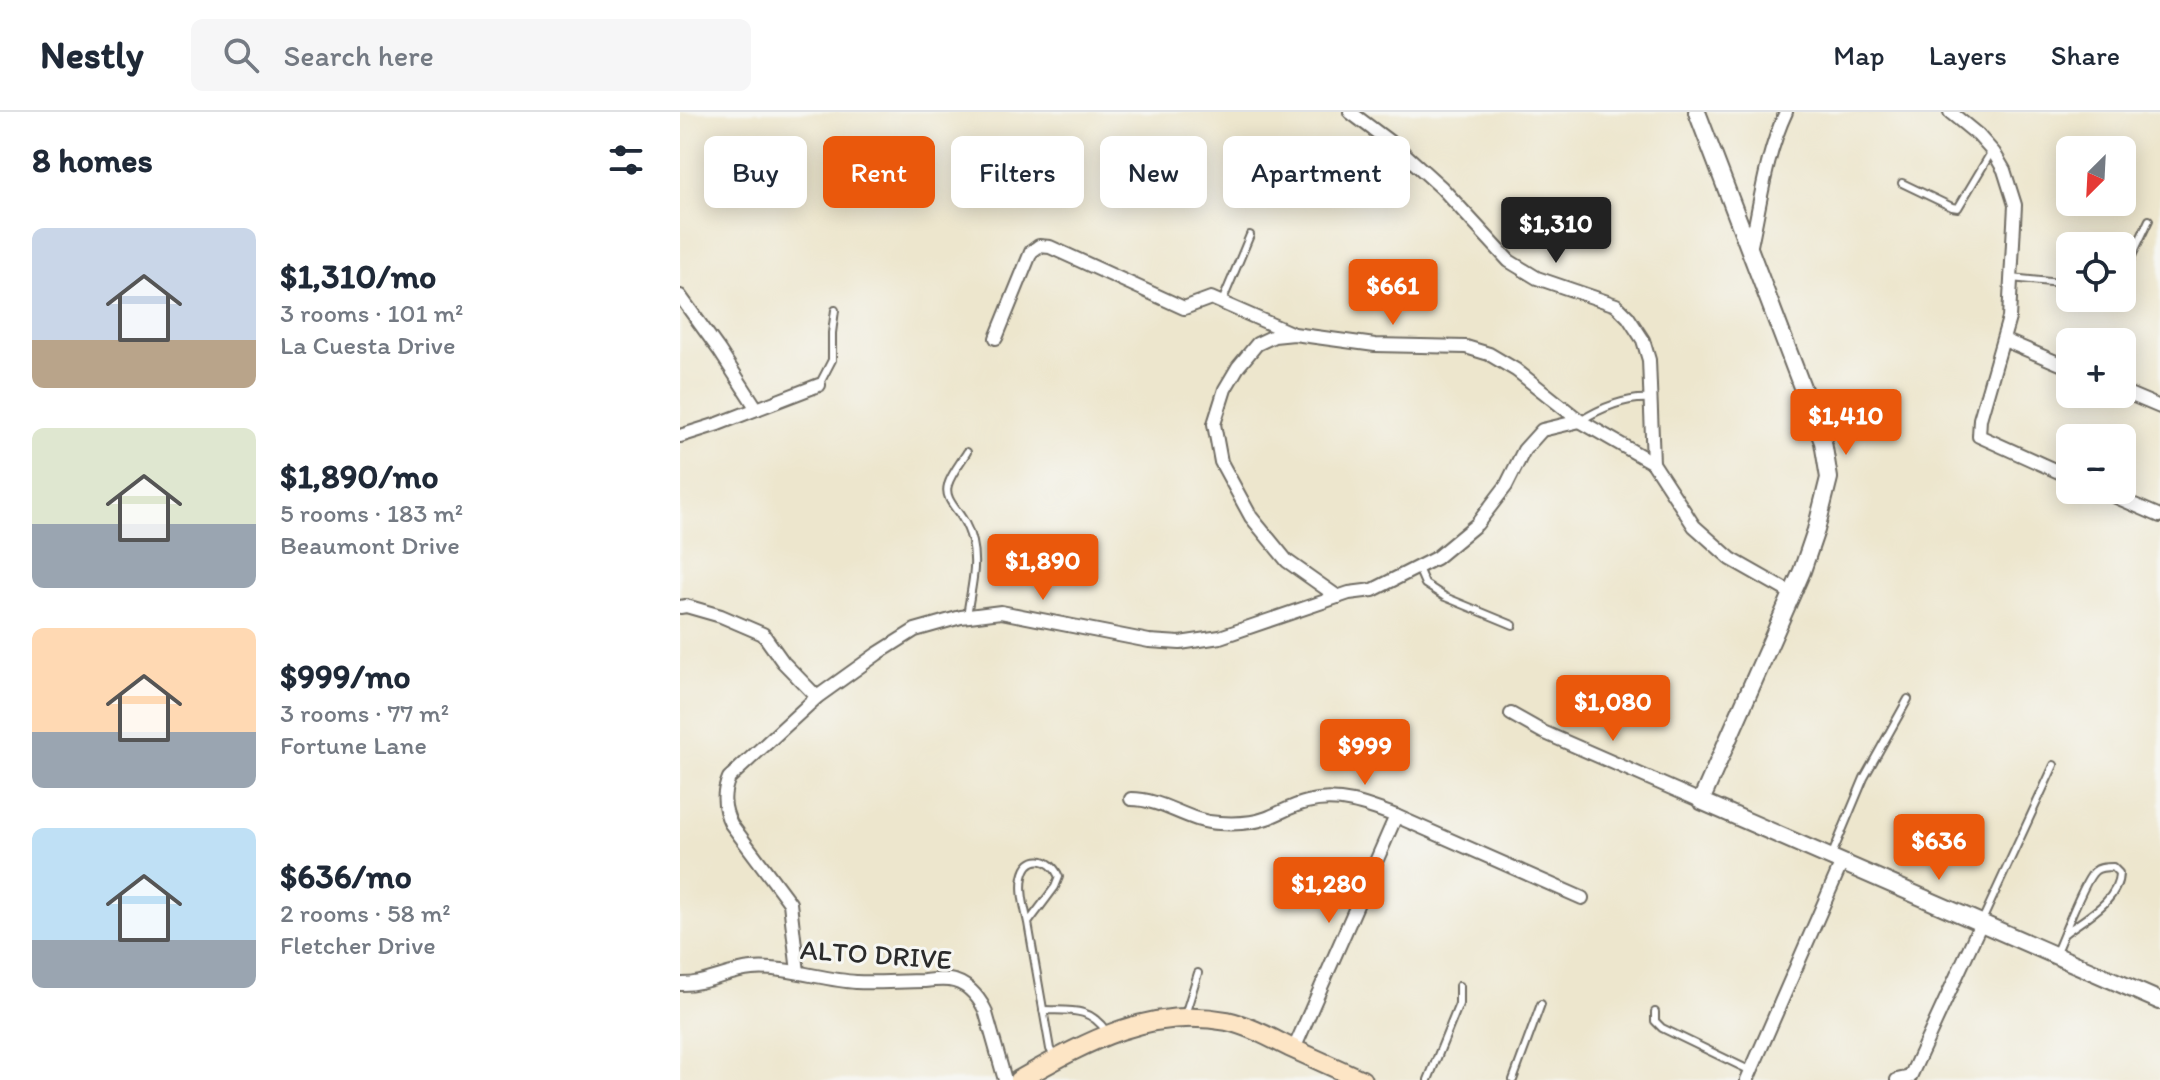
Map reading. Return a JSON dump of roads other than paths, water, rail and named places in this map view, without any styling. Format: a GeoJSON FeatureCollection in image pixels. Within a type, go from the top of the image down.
{"type":"FeatureCollection","features":[{"type":"Feature","properties":{"kind":"main road"},"geometry":{"type":"LineString","coordinates":[[1019,1080],[1132,1024],[1184,1018],[1226,1021],[1248,1027],[1362,1080]]}},
{"type":"Feature","properties":{"kind":"street"},"geometry":{"type":"LineString","coordinates":[[1350,112],[1398,148],[1442,188],[1499,252],[1520,269],[1537,278],[1616,305],[1634,324],[1649,360],[1653,463]]}},
{"type":"Feature","properties":{"kind":"street"},"geometry":{"type":"LineString","coordinates":[[1697,112],[1823,442],[1829,478],[1802,571],[1701,801]]}},
{"type":"Feature","properties":{"kind":"street"},"geometry":{"type":"LineString","coordinates":[[1750,250],[1764,184],[1786,112]]}},
{"type":"Feature","properties":{"kind":"street"},"geometry":{"type":"LineString","coordinates":[[1950,112],[1992,151],[2004,170],[2015,205],[2009,318],[1980,419],[1979,436],[2056,471]]}},
{"type":"Feature","properties":{"kind":"street"},"geometry":{"type":"LineString","coordinates":[[996,338],[1031,252],[1039,246],[1050,247],[1184,308],[1211,298],[1294,334]]}},
{"type":"Feature","properties":{"kind":"street"},"geometry":{"type":"LineString","coordinates":[[680,296],[757,409]]}},
{"type":"Feature","properties":{"kind":"street"},"geometry":{"type":"LineString","coordinates":[[1338,597],[1287,561],[1251,517],[1221,462],[1214,424],[1225,389],[1257,344],[1274,336],[1294,334],[1375,345],[1466,347],[1489,354],[1516,370],[1580,421],[1653,463],[1694,526],[1731,559],[1791,593]]}},
{"type":"Feature","properties":{"kind":"street"},"geometry":{"type":"LineString","coordinates":[[2004,340],[2056,362]]}},
{"type":"Feature","properties":{"kind":"street"},"geometry":{"type":"LineString","coordinates":[[680,436],[819,385]]}},
{"type":"Feature","properties":{"kind":"street"},"geometry":{"type":"LineString","coordinates":[[2136,397],[2160,407]]}},
{"type":"Feature","properties":{"kind":"street"},"geometry":{"type":"LineString","coordinates":[[798,972],[790,903],[731,824],[725,811],[724,797],[729,778],[817,697],[877,654],[915,630],[1001,612],[1149,641],[1180,643],[1220,637],[1349,593],[1373,590],[1436,558],[1477,524],[1506,486],[1524,450],[1542,430],[1580,421]]}},
{"type":"Feature","properties":{"kind":"street"},"geometry":{"type":"LineString","coordinates":[[2132,504],[2160,516]]}},
{"type":"Feature","properties":{"kind":"street"},"geometry":{"type":"LineString","coordinates":[[680,607],[721,616],[763,634],[783,662],[817,697]]}},
{"type":"Feature","properties":{"kind":"street"},"geometry":{"type":"LineString","coordinates":[[1511,714],[1543,732],[2160,1001]]}},
{"type":"Feature","properties":{"kind":"street"},"geometry":{"type":"LineString","coordinates":[[1131,799],[1147,799],[1213,823],[1240,824],[1322,799],[1348,801],[1396,816],[1582,898]]}},
{"type":"Feature","properties":{"kind":"street"},"geometry":{"type":"LineString","coordinates":[[1294,1049],[1396,816]]}},
{"type":"Feature","properties":{"kind":"street"},"geometry":{"type":"LineString","coordinates":[[1749,1076],[1837,859]]}},
{"type":"Feature","properties":{"kind":"street"},"geometry":{"type":"LineString","coordinates":[[1897,1080],[1914,1078],[1981,923]]}},
{"type":"Feature","properties":{"kind":"street","name":"ALTO DRIVE"},"geometry":{"type":"LineString","coordinates":[[680,984],[698,983],[761,968],[859,982],[950,980],[964,985],[975,994],[985,1010],[1005,1080]]}},
{"type":"Feature","properties":{"kind":"lane"},"geometry":{"type":"LineString","coordinates":[[1902,183],[1958,208],[1992,151]]}},
{"type":"Feature","properties":{"kind":"lane"},"geometry":{"type":"LineString","coordinates":[[2136,247],[2149,220]]}},
{"type":"Feature","properties":{"kind":"lane"},"geometry":{"type":"LineString","coordinates":[[1222,303],[1250,235]]}},
{"type":"Feature","properties":{"kind":"lane"},"geometry":{"type":"LineString","coordinates":[[2011,278],[2056,283]]}},
{"type":"Feature","properties":{"kind":"lane"},"geometry":{"type":"LineString","coordinates":[[819,385],[832,360],[835,310]]}},
{"type":"Feature","properties":{"kind":"lane"},"geometry":{"type":"LineString","coordinates":[[1580,421],[1595,412],[1634,398],[1651,399]]}},
{"type":"Feature","properties":{"kind":"lane"},"geometry":{"type":"LineString","coordinates":[[967,452],[947,486],[947,494],[964,520],[972,541],[974,582],[967,617]]}},
{"type":"Feature","properties":{"kind":"lane"},"geometry":{"type":"LineString","coordinates":[[1418,568],[1425,584],[1445,597],[1513,625]]}},
{"type":"Feature","properties":{"kind":"lane"},"geometry":{"type":"LineString","coordinates":[[1837,859],[1864,778],[1908,699]]}},
{"type":"Feature","properties":{"kind":"lane"},"geometry":{"type":"LineString","coordinates":[[1981,923],[2054,765]]}},
{"type":"Feature","properties":{"kind":"lane"},"geometry":{"type":"LineString","coordinates":[[1028,923],[1059,877],[1055,867],[1044,861],[1035,860],[1027,866],[1022,888],[1028,923],[1043,1010],[1050,1049],[1056,1059]]}},
{"type":"Feature","properties":{"kind":"lane"},"geometry":{"type":"LineString","coordinates":[[2054,955],[2094,871],[2113,867],[2119,873],[2119,884],[2110,899],[2065,933]]}},
{"type":"Feature","properties":{"kind":"lane"},"geometry":{"type":"LineString","coordinates":[[1184,1018],[1198,973]]}},
{"type":"Feature","properties":{"kind":"lane"},"geometry":{"type":"LineString","coordinates":[[1428,1080],[1459,1004],[1459,986]]}},
{"type":"Feature","properties":{"kind":"lane"},"geometry":{"type":"LineString","coordinates":[[1513,1080],[1541,1004]]}},
{"type":"Feature","properties":{"kind":"lane"},"geometry":{"type":"LineString","coordinates":[[1043,1010],[1086,1012],[1108,1034]]}},
{"type":"Feature","properties":{"kind":"lane"},"geometry":{"type":"LineString","coordinates":[[1655,1012],[1655,1021],[1662,1028],[1749,1076]]}}]}
